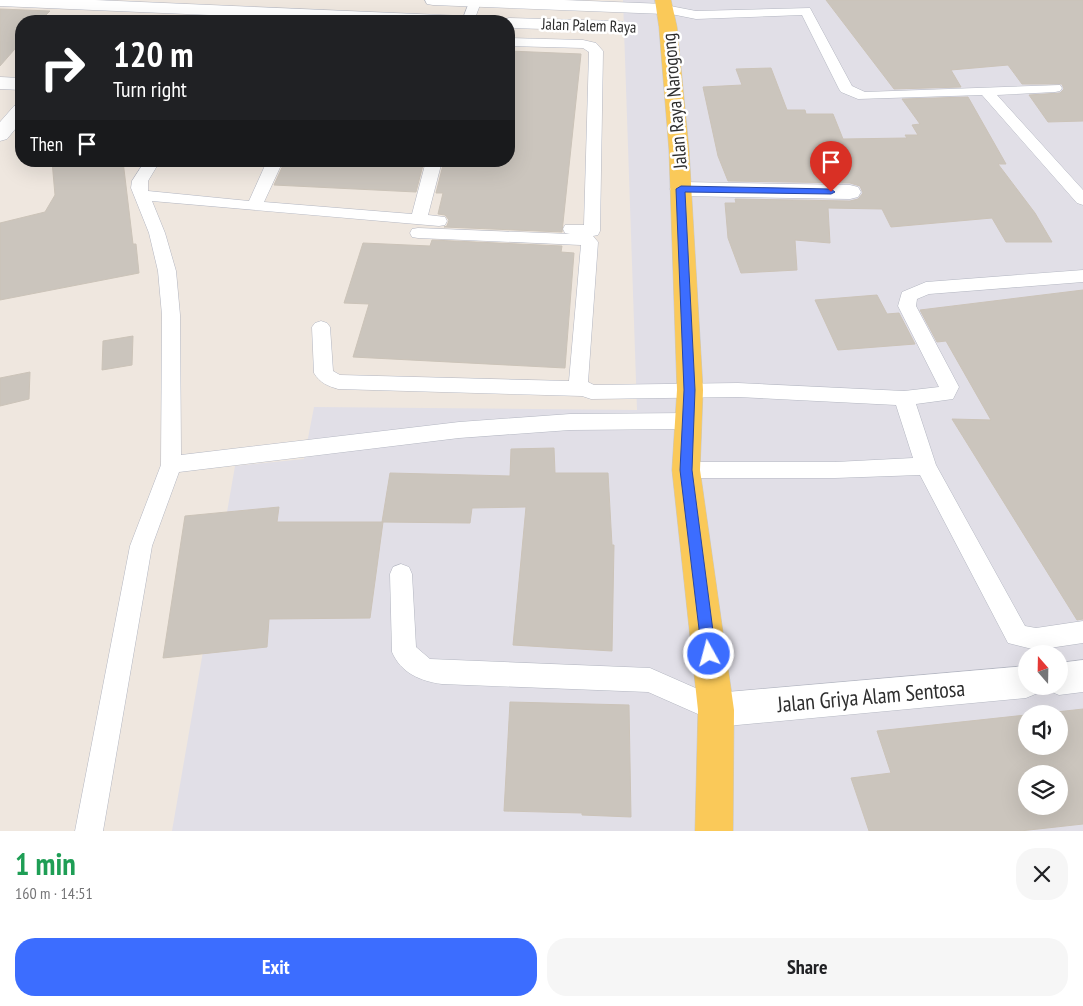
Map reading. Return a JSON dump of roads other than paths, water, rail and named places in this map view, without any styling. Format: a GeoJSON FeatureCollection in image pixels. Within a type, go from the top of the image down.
{"type":"FeatureCollection","features":[{"type":"Feature","properties":{"kind":"main road","name":"Jalan Raya Narogong"},"geometry":{"type":"LineString","coordinates":[[657,18],[681,189],[690,390],[686,470],[716,710],[714,831]]}},
{"type":"Feature","properties":{"kind":"street","name":"Jalan Palem Raya"},"geometry":{"type":"LineString","coordinates":[[433,0],[657,18]]}},
{"type":"Feature","properties":{"kind":"street"},"geometry":{"type":"LineString","coordinates":[[0,1],[124,3],[229,15]]}},
{"type":"Feature","properties":{"kind":"street"},"geometry":{"type":"LineString","coordinates":[[112,15],[124,3]]}},
{"type":"Feature","properties":{"kind":"street","name":"Jalan Palem Raya"},"geometry":{"type":"LineString","coordinates":[[515,22],[657,18]]}},
{"type":"Feature","properties":{"kind":"street"},"geometry":{"type":"LineString","coordinates":[[0,83],[15,84]]}},
{"type":"Feature","properties":{"kind":"street"},"geometry":{"type":"LineString","coordinates":[[0,135],[15,117]]}},
{"type":"Feature","properties":{"kind":"street"},"geometry":{"type":"LineString","coordinates":[[681,189],[850,192]]}},
{"type":"Feature","properties":{"kind":"street"},"geometry":{"type":"LineString","coordinates":[[1068,678],[1083,676]]}},
{"type":"Feature","properties":{"kind":"street","name":"Jalan Griya Alam Sentosa"},"geometry":{"type":"LineString","coordinates":[[716,710],[1018,683]]}},
{"type":"Feature","properties":{"kind":"lane"},"geometry":{"type":"LineString","coordinates":[[470,15],[475,2]]}},
{"type":"Feature","properties":{"kind":"lane"},"geometry":{"type":"LineString","coordinates":[[657,18],[804,5],[846,89],[863,96],[1055,88]]}},
{"type":"Feature","properties":{"kind":"lane"},"geometry":{"type":"LineString","coordinates":[[657,18],[696,15]]}},
{"type":"Feature","properties":{"kind":"lane"},"geometry":{"type":"LineString","coordinates":[[418,226],[592,231],[596,51],[591,46],[583,44],[515,42]]}},
{"type":"Feature","properties":{"kind":"lane"},"geometry":{"type":"LineString","coordinates":[[986,91],[1083,200]]}},
{"type":"Feature","properties":{"kind":"lane"},"geometry":{"type":"LineString","coordinates":[[89,831],[140,546],[171,465],[171,315],[167,272],[157,233],[139,188],[140,181],[149,167]]}},
{"type":"Feature","properties":{"kind":"lane"},"geometry":{"type":"LineString","coordinates":[[254,206],[272,167]]}},
{"type":"Feature","properties":{"kind":"lane"},"geometry":{"type":"LineString","coordinates":[[418,226],[433,167]]}},
{"type":"Feature","properties":{"kind":"lane"},"geometry":{"type":"LineString","coordinates":[[141,195],[254,206],[418,226],[589,240],[578,385],[591,392],[738,390],[904,398],[946,394],[949,387],[907,306],[908,296],[926,288],[1083,276]]}},
{"type":"Feature","properties":{"kind":"lane"},"geometry":{"type":"LineString","coordinates":[[321,327],[324,372],[329,378],[338,382],[583,389]]}},
{"type":"Feature","properties":{"kind":"lane"},"geometry":{"type":"LineString","coordinates":[[904,398],[926,466],[1018,635],[1036,639],[1083,632]]}},
{"type":"Feature","properties":{"kind":"lane"},"geometry":{"type":"LineString","coordinates":[[171,465],[459,430],[579,422],[689,421]]}},
{"type":"Feature","properties":{"kind":"lane"},"geometry":{"type":"LineString","coordinates":[[686,470],[834,470],[926,466]]}},
{"type":"Feature","properties":{"kind":"lane"},"geometry":{"type":"LineString","coordinates":[[401,574],[404,652],[424,670],[650,680],[716,710]]}}]}
